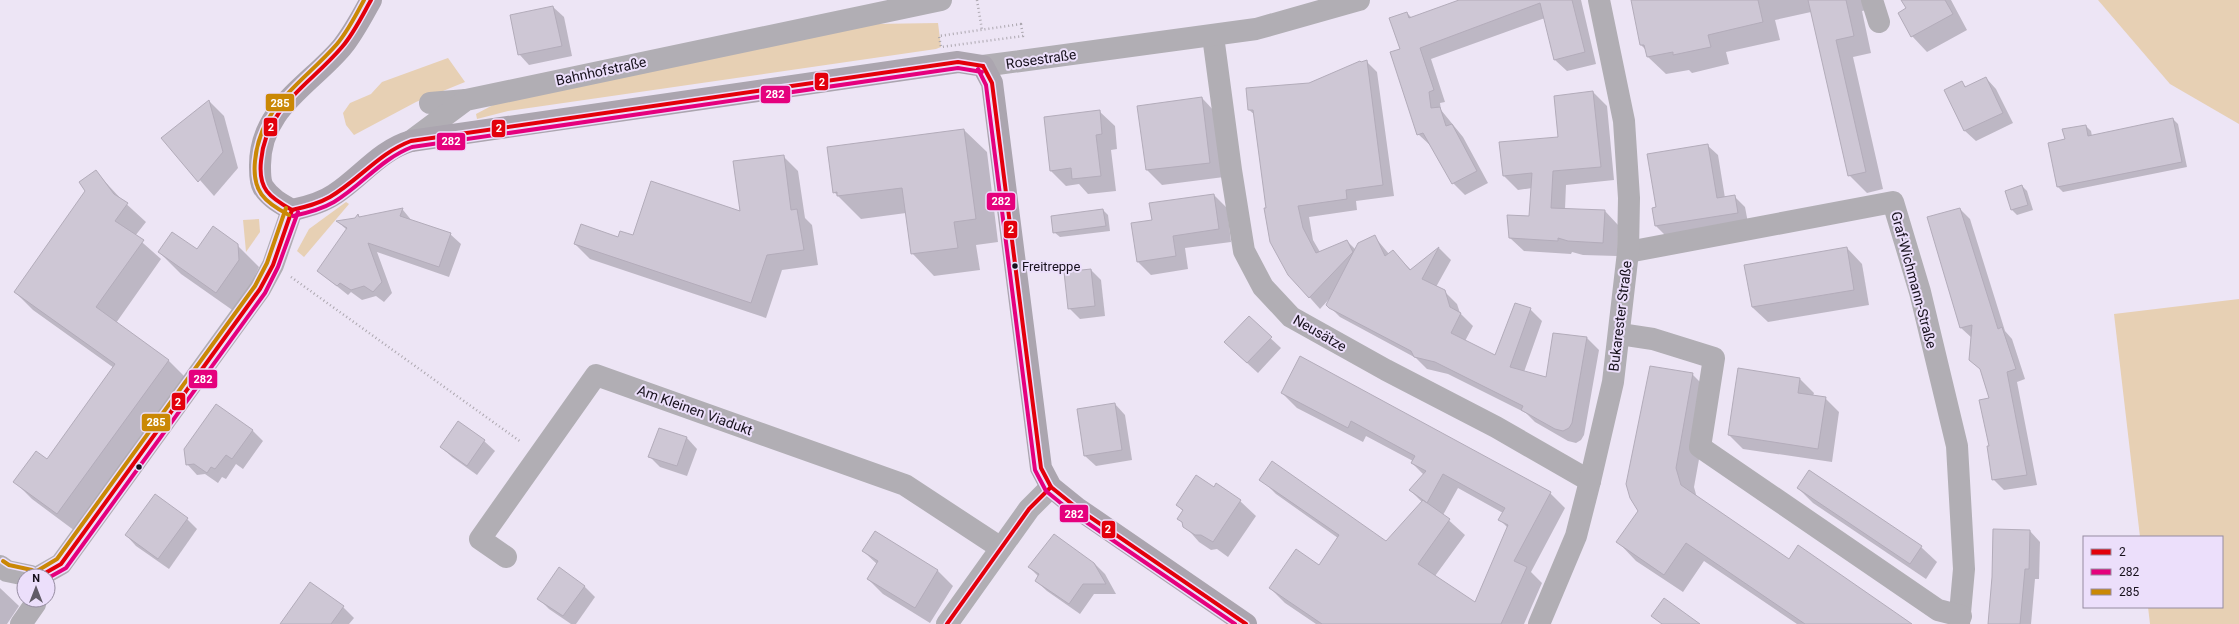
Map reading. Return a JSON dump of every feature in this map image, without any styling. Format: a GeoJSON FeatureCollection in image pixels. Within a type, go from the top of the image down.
{"type":"FeatureCollection","features":[{"type":"Feature","properties":{"kind":"main road"},"geometry":{"type":"LineString","coordinates":[[292,210],[271,198],[262,186],[260,155],[268,127],[297,91],[341,48],[359,24],[371,0]]}},
{"type":"Feature","properties":{"kind":"main road","name":"Rosestraße"},"geometry":{"type":"LineString","coordinates":[[412,140],[958,62],[983,66]]}},
{"type":"Feature","properties":{"kind":"main road"},"geometry":{"type":"LineString","coordinates":[[983,66],[992,83],[1041,468],[1051,487],[1077,508],[1246,624]]}},
{"type":"Feature","properties":{"kind":"main road","name":"Bahnhofstraße"},"geometry":{"type":"LineString","coordinates":[[292,210],[315,205],[335,194],[381,155],[412,140]]}},
{"type":"Feature","properties":{"kind":"street","name":"Bahnhofstraße"},"geometry":{"type":"LineString","coordinates":[[412,140],[466,100],[941,0]]}},
{"type":"Feature","properties":{"kind":"street","name":"Rosestraße"},"geometry":{"type":"LineString","coordinates":[[983,66],[1256,29],[1359,0]]}},
{"type":"Feature","properties":{"kind":"street","name":"Bukarester Straße"},"geometry":{"type":"LineString","coordinates":[[1543,623],[1576,536],[1613,382],[1620,334],[1628,252],[1629,198],[1624,121],[1599,0]]}},
{"type":"Feature","properties":{"kind":"street"},"geometry":{"type":"LineString","coordinates":[[1872,0],[1879,22]]}},
{"type":"Feature","properties":{"kind":"street","name":"Neusätze"},"geometry":{"type":"LineString","coordinates":[[1213,36],[1231,170],[1244,251],[1263,287],[1291,317],[1386,370],[1496,427],[1590,481]]}},
{"type":"Feature","properties":{"kind":"street"},"geometry":{"type":"LineString","coordinates":[[430,103],[466,100]]}},
{"type":"Feature","properties":{"kind":"street","name":"Graf-Wichmann-Straße"},"geometry":{"type":"LineString","coordinates":[[1628,252],[1892,202],[1920,292],[1957,446],[1964,569],[1960,620]]}},
{"type":"Feature","properties":{"kind":"street"},"geometry":{"type":"LineString","coordinates":[[54,568],[61,564],[260,289],[273,265],[292,210]]}},
{"type":"Feature","properties":{"kind":"street"},"geometry":{"type":"LineString","coordinates":[[1620,334],[1653,339],[1714,358],[1700,447],[1938,610],[1960,620]]}},
{"type":"Feature","properties":{"kind":"street","name":"Am Kleinen Viadukt"},"geometry":{"type":"LineString","coordinates":[[506,557],[480,539],[596,375],[905,485],[1001,548]]}},
{"type":"Feature","properties":{"kind":"street"},"geometry":{"type":"LineString","coordinates":[[947,624],[1029,509],[1051,487]]}},
{"type":"Feature","properties":{"kind":"street"},"geometry":{"type":"LineString","coordinates":[[0,566],[7,571],[16,573]]}},
{"type":"Feature","properties":{"kind":"street"},"geometry":{"type":"LineString","coordinates":[[21,624],[32,608]]}},
{"type":"Feature","properties":{"kind":"path"},"geometry":{"type":"LineString","coordinates":[[978,0],[982,30]]}},
{"type":"Feature","properties":{"kind":"path"},"geometry":{"type":"LineString","coordinates":[[939,36],[1021,24],[1023,36],[963,44]]}},
{"type":"Feature","properties":{"kind":"path"},"geometry":{"type":"LineString","coordinates":[[273,265],[539,455]]}},
{"type":"Feature","properties":{"kind":"shaded area"},"geometry":{"type":"Polygon","coordinates":[[[2098,0],[2239,0],[2239,124],[2170,84],[2098,0]]]}},
{"type":"Feature","properties":{"kind":"shaded area"},"geometry":{"type":"Polygon","coordinates":[[[938,23],[941,47],[936,49],[508,111],[477,119],[476,114],[510,96],[873,24],[938,23]]]}},
{"type":"Feature","properties":{"kind":"shaded area"},"geometry":{"type":"Polygon","coordinates":[[[448,58],[465,82],[416,102],[354,135],[346,125],[343,113],[350,103],[371,94],[382,82],[448,58]]]}},
{"type":"Feature","properties":{"kind":"shaded area"},"geometry":{"type":"Polygon","coordinates":[[[346,202],[349,204],[304,257],[297,251],[309,229],[346,202]]]}},
{"type":"Feature","properties":{"kind":"shaded area"},"geometry":{"type":"Polygon","coordinates":[[[259,219],[260,232],[246,252],[243,220],[259,219]]]}},
{"type":"Feature","properties":{"kind":"shaded area"},"geometry":{"type":"Polygon","coordinates":[[[2239,299],[2239,624],[2150,624],[2148,608],[2223,608],[2223,536],[2140,536],[2114,314],[2239,299]]]}},
{"type":"Feature","properties":{"kind":"building"},"geometry":{"type":"Polygon","coordinates":[[[1459,0],[1572,0],[1585,52],[1554,60],[1540,3],[1420,48],[1434,90],[1429,92],[1431,108],[1440,107],[1446,126],[1452,124],[1477,171],[1452,184],[1423,133],[1417,135],[1390,52],[1400,49],[1389,18],[1407,12],[1409,18],[1459,0]]]}},
{"type":"Feature","properties":{"kind":"building"},"geometry":{"type":"Polygon","coordinates":[[[1631,0],[1758,0],[1763,22],[1708,35],[1711,47],[1673,55],[1673,52],[1647,57],[1644,45],[1640,45],[1631,0]]]}},
{"type":"Feature","properties":{"kind":"building"},"geometry":{"type":"Polygon","coordinates":[[[1808,0],[1846,0],[1854,36],[1836,40],[1866,172],[1848,176],[1808,0]]]}},
{"type":"Feature","properties":{"kind":"building"},"geometry":{"type":"Polygon","coordinates":[[[1901,0],[1945,0],[1953,14],[1911,37],[1898,13],[1906,8],[1901,0]]]}},
{"type":"Feature","properties":{"kind":"building"},"geometry":{"type":"Polygon","coordinates":[[[553,6],[562,46],[518,55],[510,15],[553,6]]]}},
{"type":"Feature","properties":{"kind":"building"},"geometry":{"type":"Polygon","coordinates":[[[1367,60],[1383,185],[1346,190],[1347,199],[1298,206],[1303,228],[1316,253],[1347,240],[1353,252],[1309,298],[1288,275],[1270,242],[1264,208],[1266,208],[1253,110],[1248,110],[1246,88],[1309,83],[1360,61],[1367,60]]]}},
{"type":"Feature","properties":{"kind":"building"},"geometry":{"type":"Polygon","coordinates":[[[1986,77],[2003,113],[1964,131],[1944,90],[1962,81],[1965,87],[1986,77]]]}},
{"type":"Feature","properties":{"kind":"building"},"geometry":{"type":"Polygon","coordinates":[[[1593,91],[1601,167],[1553,171],[1551,208],[1605,210],[1603,243],[1568,241],[1558,238],[1558,241],[1509,238],[1507,215],[1529,216],[1532,173],[1503,176],[1499,142],[1558,137],[1554,96],[1593,91]]]}},
{"type":"Feature","properties":{"kind":"building"},"geometry":{"type":"Polygon","coordinates":[[[1202,97],[1210,163],[1146,170],[1137,106],[1202,97]]]}},
{"type":"Feature","properties":{"kind":"building"},"geometry":{"type":"Polygon","coordinates":[[[209,100],[223,152],[198,182],[161,138],[209,100]]]}},
{"type":"Feature","properties":{"kind":"building"},"geometry":{"type":"Polygon","coordinates":[[[1100,110],[1102,134],[1096,135],[1101,176],[1072,179],[1071,168],[1050,171],[1044,117],[1100,110]]]}},
{"type":"Feature","properties":{"kind":"building"},"geometry":{"type":"Polygon","coordinates":[[[2173,118],[2182,162],[2057,187],[2048,143],[2065,139],[2062,129],[2086,125],[2088,136],[2173,118]]]}},
{"type":"Feature","properties":{"kind":"building"},"geometry":{"type":"Polygon","coordinates":[[[964,129],[976,219],[954,222],[958,248],[911,254],[902,188],[837,196],[837,192],[833,193],[827,147],[964,129]]]}},
{"type":"Feature","properties":{"kind":"building"},"geometry":{"type":"Polygon","coordinates":[[[1708,144],[1717,198],[1735,195],[1738,213],[1655,226],[1652,208],[1656,207],[1647,154],[1708,144]]]}},
{"type":"Feature","properties":{"kind":"building"},"geometry":{"type":"Polygon","coordinates":[[[784,155],[791,210],[797,209],[804,250],[767,255],[751,303],[574,244],[581,224],[618,237],[620,231],[633,235],[651,181],[740,211],[733,161],[784,155]]]}},
{"type":"Feature","properties":{"kind":"building"},"geometry":{"type":"Polygon","coordinates":[[[96,170],[114,194],[128,203],[115,221],[144,240],[96,307],[169,360],[57,514],[13,482],[36,451],[47,459],[115,364],[14,292],[85,191],[79,182],[96,170]]]}},
{"type":"Feature","properties":{"kind":"building"},"geometry":{"type":"Polygon","coordinates":[[[2022,185],[2028,205],[2011,210],[2005,191],[2022,185]]]}},
{"type":"Feature","properties":{"kind":"building"},"geometry":{"type":"Polygon","coordinates":[[[1214,194],[1219,229],[1173,236],[1176,256],[1137,262],[1131,223],[1152,220],[1149,203],[1214,194]]]}},
{"type":"Feature","properties":{"kind":"building"},"geometry":{"type":"Polygon","coordinates":[[[403,208],[400,216],[451,233],[439,267],[368,243],[382,282],[373,292],[364,286],[351,290],[340,283],[337,286],[317,271],[347,228],[336,221],[355,218],[358,214],[359,217],[403,208]]]}},
{"type":"Feature","properties":{"kind":"building"},"geometry":{"type":"Polygon","coordinates":[[[1960,208],[1998,329],[2002,327],[2016,369],[2007,372],[2027,475],[1992,480],[1987,446],[1989,446],[1979,400],[1989,398],[1980,369],[1969,360],[1972,325],[1960,328],[1927,217],[1960,208]]]}},
{"type":"Feature","properties":{"kind":"building"},"geometry":{"type":"Polygon","coordinates":[[[1103,209],[1106,226],[1053,233],[1051,216],[1103,209]]]}},
{"type":"Feature","properties":{"kind":"building"},"geometry":{"type":"Polygon","coordinates":[[[213,226],[238,244],[239,260],[216,293],[158,252],[172,232],[197,249],[213,226]]]}},
{"type":"Feature","properties":{"kind":"building"},"geometry":{"type":"Polygon","coordinates":[[[1375,235],[1385,256],[1393,250],[1410,270],[1439,247],[1422,279],[1445,290],[1450,307],[1461,313],[1451,333],[1495,355],[1515,303],[1531,308],[1510,367],[1546,377],[1553,333],[1587,337],[1572,423],[1569,428],[1563,431],[1555,429],[1521,410],[1523,406],[1435,362],[1414,357],[1411,351],[1329,308],[1326,305],[1358,243],[1375,235]]]}},
{"type":"Feature","properties":{"kind":"building"},"geometry":{"type":"Polygon","coordinates":[[[1847,247],[1854,290],[1752,307],[1744,265],[1847,247]]]}},
{"type":"Feature","properties":{"kind":"building"},"geometry":{"type":"Polygon","coordinates":[[[1091,269],[1095,306],[1068,309],[1064,272],[1091,269]]]}},
{"type":"Feature","properties":{"kind":"building"},"geometry":{"type":"Polygon","coordinates":[[[1249,316],[1272,337],[1247,363],[1224,342],[1249,316]]]}},
{"type":"Feature","properties":{"kind":"building"},"geometry":{"type":"Polygon","coordinates":[[[1300,356],[1551,492],[1514,561],[1527,567],[1501,624],[1322,624],[1269,588],[1296,549],[1319,565],[1339,535],[1259,480],[1272,461],[1386,541],[1423,500],[1409,490],[1426,471],[1411,463],[1415,456],[1351,421],[1348,428],[1281,393],[1300,356]],[[1443,474],[1427,503],[1450,519],[1418,564],[1475,602],[1508,525],[1498,520],[1505,508],[1443,474]]]}},
{"type":"Feature","properties":{"kind":"building"},"geometry":{"type":"Polygon","coordinates":[[[1650,366],[1693,373],[1676,468],[1681,485],[1789,559],[1798,545],[1912,624],[1805,624],[1686,543],[1664,575],[1616,542],[1638,511],[1630,498],[1626,484],[1650,366]]]}},
{"type":"Feature","properties":{"kind":"building"},"geometry":{"type":"Polygon","coordinates":[[[1738,368],[1800,378],[1798,393],[1826,397],[1818,449],[1728,435],[1738,368]]]}},
{"type":"Feature","properties":{"kind":"building"},"geometry":{"type":"Polygon","coordinates":[[[1115,403],[1122,450],[1084,456],[1077,409],[1115,403]]]}},
{"type":"Feature","properties":{"kind":"building"},"geometry":{"type":"Polygon","coordinates":[[[216,404],[253,430],[232,459],[226,455],[215,469],[211,467],[207,473],[194,464],[186,465],[184,449],[216,404]]]}},
{"type":"Feature","properties":{"kind":"building"},"geometry":{"type":"Polygon","coordinates":[[[458,421],[485,440],[467,466],[440,447],[458,421]]]}},
{"type":"Feature","properties":{"kind":"building"},"geometry":{"type":"Polygon","coordinates":[[[659,428],[687,437],[677,466],[648,457],[659,428]]]}},
{"type":"Feature","properties":{"kind":"building"},"geometry":{"type":"Polygon","coordinates":[[[1809,470],[1922,546],[1910,564],[1797,488],[1809,470]]]}},
{"type":"Feature","properties":{"kind":"building"},"geometry":{"type":"Polygon","coordinates":[[[1196,475],[1214,487],[1216,483],[1241,500],[1213,542],[1201,535],[1195,535],[1183,527],[1182,522],[1177,519],[1183,510],[1176,505],[1196,475]]]}},
{"type":"Feature","properties":{"kind":"building"},"geometry":{"type":"Polygon","coordinates":[[[155,494],[188,518],[158,559],[125,535],[155,494]]]}},
{"type":"Feature","properties":{"kind":"building"},"geometry":{"type":"Polygon","coordinates":[[[1993,529],[2030,530],[2029,569],[2025,569],[2020,624],[1988,624],[1992,577],[1993,529]]]}},
{"type":"Feature","properties":{"kind":"building"},"geometry":{"type":"Polygon","coordinates":[[[875,531],[938,570],[915,608],[867,579],[878,561],[862,551],[875,531]]]}},
{"type":"Feature","properties":{"kind":"building"},"geometry":{"type":"Polygon","coordinates":[[[1054,534],[1094,563],[1106,584],[1083,584],[1069,604],[1035,581],[1039,574],[1028,567],[1054,534]]]}},
{"type":"Feature","properties":{"kind":"building"},"geometry":{"type":"Polygon","coordinates":[[[559,567],[585,586],[563,616],[537,599],[559,567]]]}},
{"type":"Feature","properties":{"kind":"building"},"geometry":{"type":"Polygon","coordinates":[[[310,582],[344,606],[331,624],[280,624],[310,582]]]}},
{"type":"Feature","properties":{"kind":"building"},"geometry":{"type":"Polygon","coordinates":[[[1664,598],[1700,624],[1662,624],[1651,616],[1664,598]]]}},
{"type":"Feature","properties":{"kind":"transit line","name":"285"},"geometry":{"type":"LineString","coordinates":[[289,215],[266,200],[258,188],[255,161],[259,141],[265,125],[274,110],[297,83],[337,44],[364,0]]}},
{"type":"Feature","properties":{"kind":"transit line","name":"2"},"geometry":{"type":"LineString","coordinates":[[371,0],[346,42],[330,61],[291,98],[271,125],[265,142],[261,161],[261,179],[263,185],[271,196],[292,210],[330,197],[389,152],[411,141],[958,62],[983,66]]}},
{"type":"Feature","properties":{"kind":"transit line","name":"2"},"geometry":{"type":"LineString","coordinates":[[983,66],[992,83],[1041,468],[1051,487],[1077,508],[1246,624]]}},
{"type":"Feature","properties":{"kind":"transit line","name":"282"},"geometry":{"type":"LineString","coordinates":[[293,216],[324,207],[334,202],[354,188],[381,165],[412,147],[958,68],[982,72]]}},
{"type":"Feature","properties":{"kind":"transit line","name":"282"},"geometry":{"type":"LineString","coordinates":[[978,69],[986,85],[1035,470],[1046,491],[1073,513],[1235,624]]}},
{"type":"Feature","properties":{"kind":"transit line","name":"285"},"geometry":{"type":"LineString","coordinates":[[42,568],[57,559],[255,286],[267,263],[286,208]]}},
{"type":"Feature","properties":{"kind":"transit line","name":"2"},"geometry":{"type":"LineString","coordinates":[[54,568],[61,564],[260,289],[273,265],[292,210]]}},
{"type":"Feature","properties":{"kind":"transit line","name":"282"},"geometry":{"type":"LineString","coordinates":[[56,574],[66,568],[265,293],[278,267],[298,212]]}},
{"type":"Feature","properties":{"kind":"transit line","name":"2"},"geometry":{"type":"LineString","coordinates":[[947,624],[1029,509],[1051,487]]}},
{"type":"Feature","properties":{"kind":"transit line","name":"285"},"geometry":{"type":"LineString","coordinates":[[3,561],[9,565],[23,568]]}},
{"type":"Feature","properties":{"kind":"place","name":"Freitreppe"},"geometry":{"type":"Point","coordinates":[1015,266]}}]}
